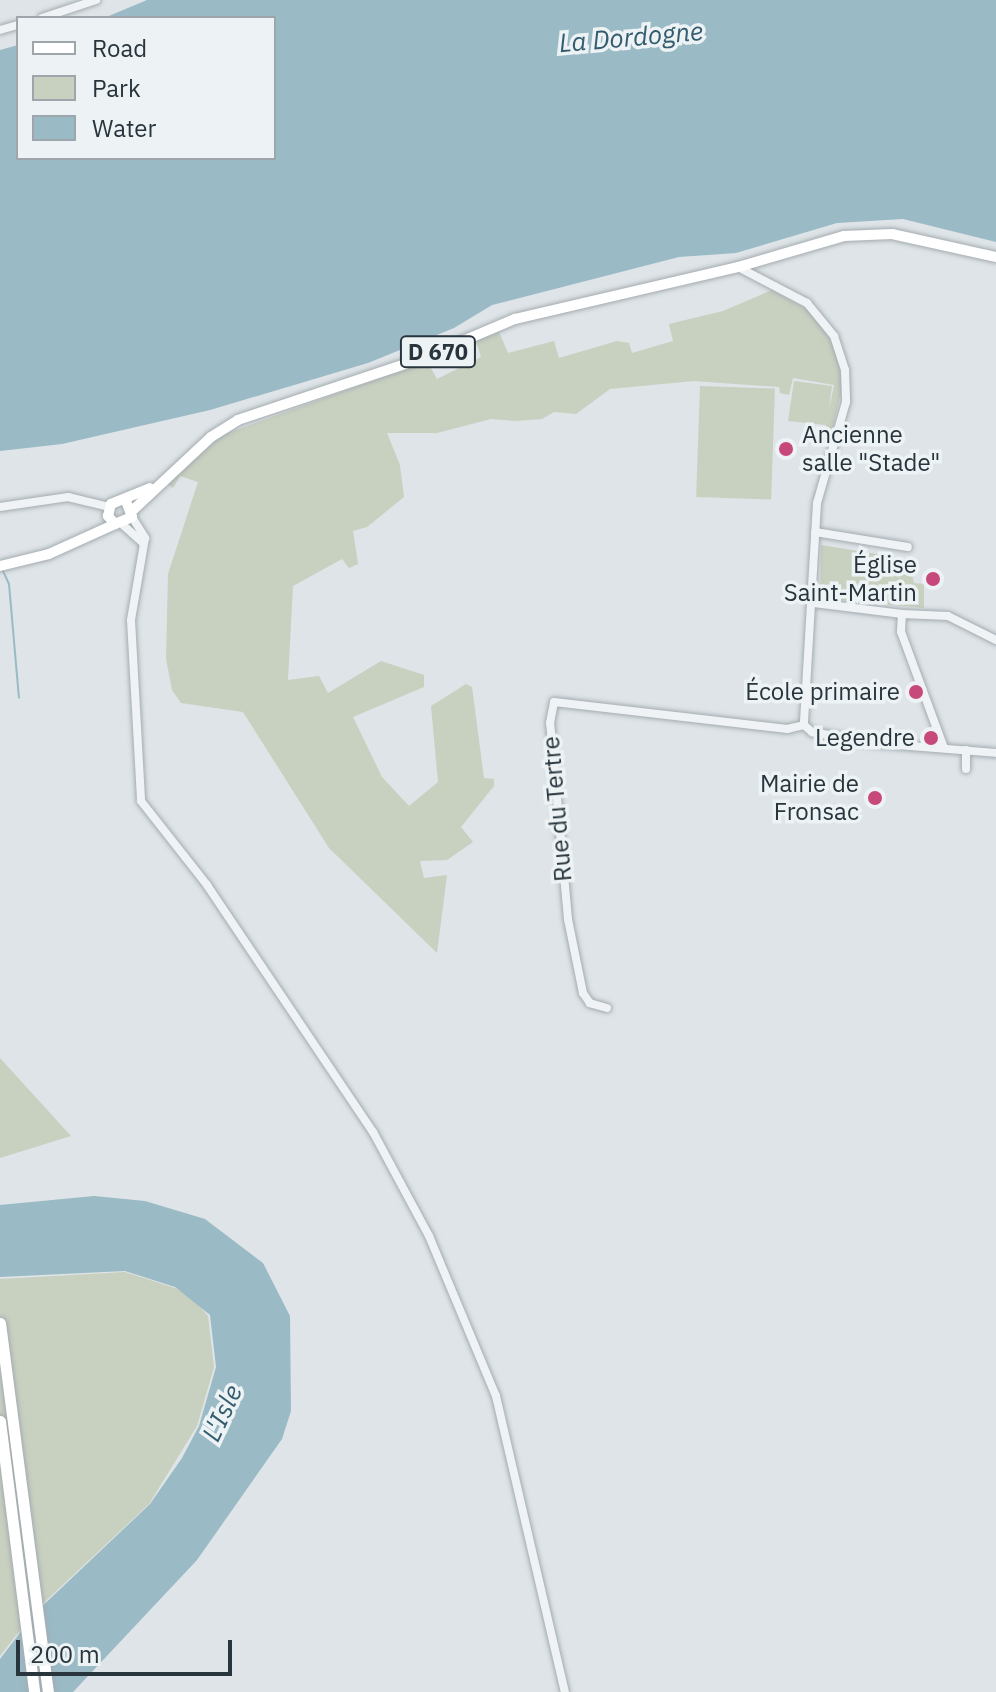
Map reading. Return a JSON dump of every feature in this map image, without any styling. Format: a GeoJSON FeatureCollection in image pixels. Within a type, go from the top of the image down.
{"type":"FeatureCollection","features":[{"type":"Feature","properties":{"kind":"highway"},"geometry":{"type":"LineString","coordinates":[[0,1325],[48,1692]]}},
{"type":"Feature","properties":{"kind":"highway"},"geometry":{"type":"LineString","coordinates":[[0,1421],[34,1692]]}},
{"type":"Feature","properties":{"kind":"main road","name":"D 670"},"geometry":{"type":"LineString","coordinates":[[0,566],[33,559],[126,515],[159,483],[238,420],[423,358],[515,319],[869,233],[920,238],[996,257]]}},
{"type":"Feature","properties":{"kind":"main road","name":"D 670"},"geometry":{"type":"LineString","coordinates":[[82,538],[108,510]]}},
{"type":"Feature","properties":{"kind":"main road"},"geometry":{"type":"LineString","coordinates":[[108,510],[126,515]]}},
{"type":"Feature","properties":{"kind":"main road"},"geometry":{"type":"LineString","coordinates":[[108,510],[126,515]]}},
{"type":"Feature","properties":{"kind":"street"},"geometry":{"type":"LineString","coordinates":[[48,16],[96,0]]}},
{"type":"Feature","properties":{"kind":"street"},"geometry":{"type":"LineString","coordinates":[[738,267],[807,303],[824,320],[841,353],[846,402],[823,467],[815,532],[814,603],[804,725],[812,732],[873,743],[996,753]]}},
{"type":"Feature","properties":{"kind":"street"},"geometry":{"type":"LineString","coordinates":[[0,507],[68,497],[108,510]]}},
{"type":"Feature","properties":{"kind":"street"},"geometry":{"type":"LineString","coordinates":[[126,515],[144,544],[131,620],[141,801],[207,885],[373,1132],[429,1236],[496,1396],[565,1692]]}},
{"type":"Feature","properties":{"kind":"street"},"geometry":{"type":"LineString","coordinates":[[815,532],[908,547]]}},
{"type":"Feature","properties":{"kind":"street"},"geometry":{"type":"LineString","coordinates":[[814,603],[902,614],[948,616],[996,640]]}},
{"type":"Feature","properties":{"kind":"street"},"geometry":{"type":"LineString","coordinates":[[902,614],[901,632],[944,748]]}},
{"type":"Feature","properties":{"kind":"street","name":"Rue du Tertre"},"geometry":{"type":"LineString","coordinates":[[607,1008],[590,1003],[583,993],[568,919],[550,723],[554,702],[787,729],[804,725]]}},
{"type":"Feature","properties":{"kind":"street"},"geometry":{"type":"LineString","coordinates":[[966,750],[966,769]]}},
{"type":"Feature","properties":{"kind":"green space"},"geometry":{"type":"Polygon","coordinates":[[[772,290],[810,311],[836,348],[843,385],[831,435],[825,434],[826,425],[788,421],[794,381],[832,386],[829,410],[834,385],[793,378],[789,395],[780,393],[779,387],[694,381],[610,389],[576,414],[554,412],[542,419],[515,421],[491,419],[437,433],[387,433],[400,465],[404,497],[367,527],[353,531],[358,564],[349,568],[342,559],[293,586],[288,680],[319,676],[328,693],[381,661],[424,675],[424,687],[353,717],[382,777],[409,806],[438,782],[431,706],[466,684],[472,687],[484,778],[494,779],[494,786],[461,827],[473,842],[447,860],[420,861],[424,878],[447,875],[437,953],[329,848],[243,712],[181,703],[172,690],[166,659],[168,574],[198,482],[180,476],[173,488],[167,484],[222,435],[427,361],[437,379],[481,357],[476,341],[499,332],[508,353],[554,341],[559,358],[617,341],[629,343],[632,353],[673,341],[669,324],[723,311],[772,290]]]}},
{"type":"Feature","properties":{"kind":"green space"},"geometry":{"type":"Polygon","coordinates":[[[700,386],[775,389],[771,500],[696,497],[700,386]]]}},
{"type":"Feature","properties":{"kind":"green space"},"geometry":{"type":"Polygon","coordinates":[[[821,545],[908,559],[914,583],[924,584],[924,608],[820,598],[821,545]]]}},
{"type":"Feature","properties":{"kind":"green space"},"geometry":{"type":"Polygon","coordinates":[[[0,1058],[71,1136],[0,1158],[0,1058]]]}},
{"type":"Feature","properties":{"kind":"green space"},"geometry":{"type":"Polygon","coordinates":[[[125,1272],[175,1288],[193,1298],[208,1316],[214,1367],[197,1426],[149,1504],[35,1611],[0,1656],[0,1279],[125,1272]]]}},
{"type":"Feature","properties":{"kind":"water","name":"La Dordogne"},"geometry":{"type":"Polygon","coordinates":[[[147,0],[996,0],[996,242],[903,219],[837,223],[736,253],[679,257],[492,305],[454,328],[368,363],[210,410],[62,444],[0,451],[0,50],[16,46],[16,160],[276,160],[276,16],[109,16],[147,0]]]}},
{"type":"Feature","properties":{"kind":"water","name":"L'Isle"},"geometry":{"type":"Polygon","coordinates":[[[94,1196],[145,1201],[205,1219],[263,1263],[290,1316],[291,1411],[282,1439],[197,1560],[73,1692],[0,1692],[0,1659],[36,1612],[150,1504],[182,1458],[199,1426],[216,1367],[210,1315],[175,1287],[125,1271],[0,1277],[0,1205],[94,1196]]]}},
{"type":"Feature","properties":{"kind":"waterway"},"geometry":{"type":"LineString","coordinates":[[2,569],[9,584],[19,698]]}},
{"type":"Feature","properties":{"kind":"place","name":"Ancienne salle \"Stade\""},"geometry":{"type":"Point","coordinates":[786,449]}},
{"type":"Feature","properties":{"kind":"place","name":"Église Saint-Martin"},"geometry":{"type":"Point","coordinates":[933,579]}},
{"type":"Feature","properties":{"kind":"place","name":"École primaire"},"geometry":{"type":"Point","coordinates":[916,692]}},
{"type":"Feature","properties":{"kind":"place","name":"Legendre"},"geometry":{"type":"Point","coordinates":[931,738]}},
{"type":"Feature","properties":{"kind":"place","name":"Mairie de Fronsac"},"geometry":{"type":"Point","coordinates":[875,798]}}]}
